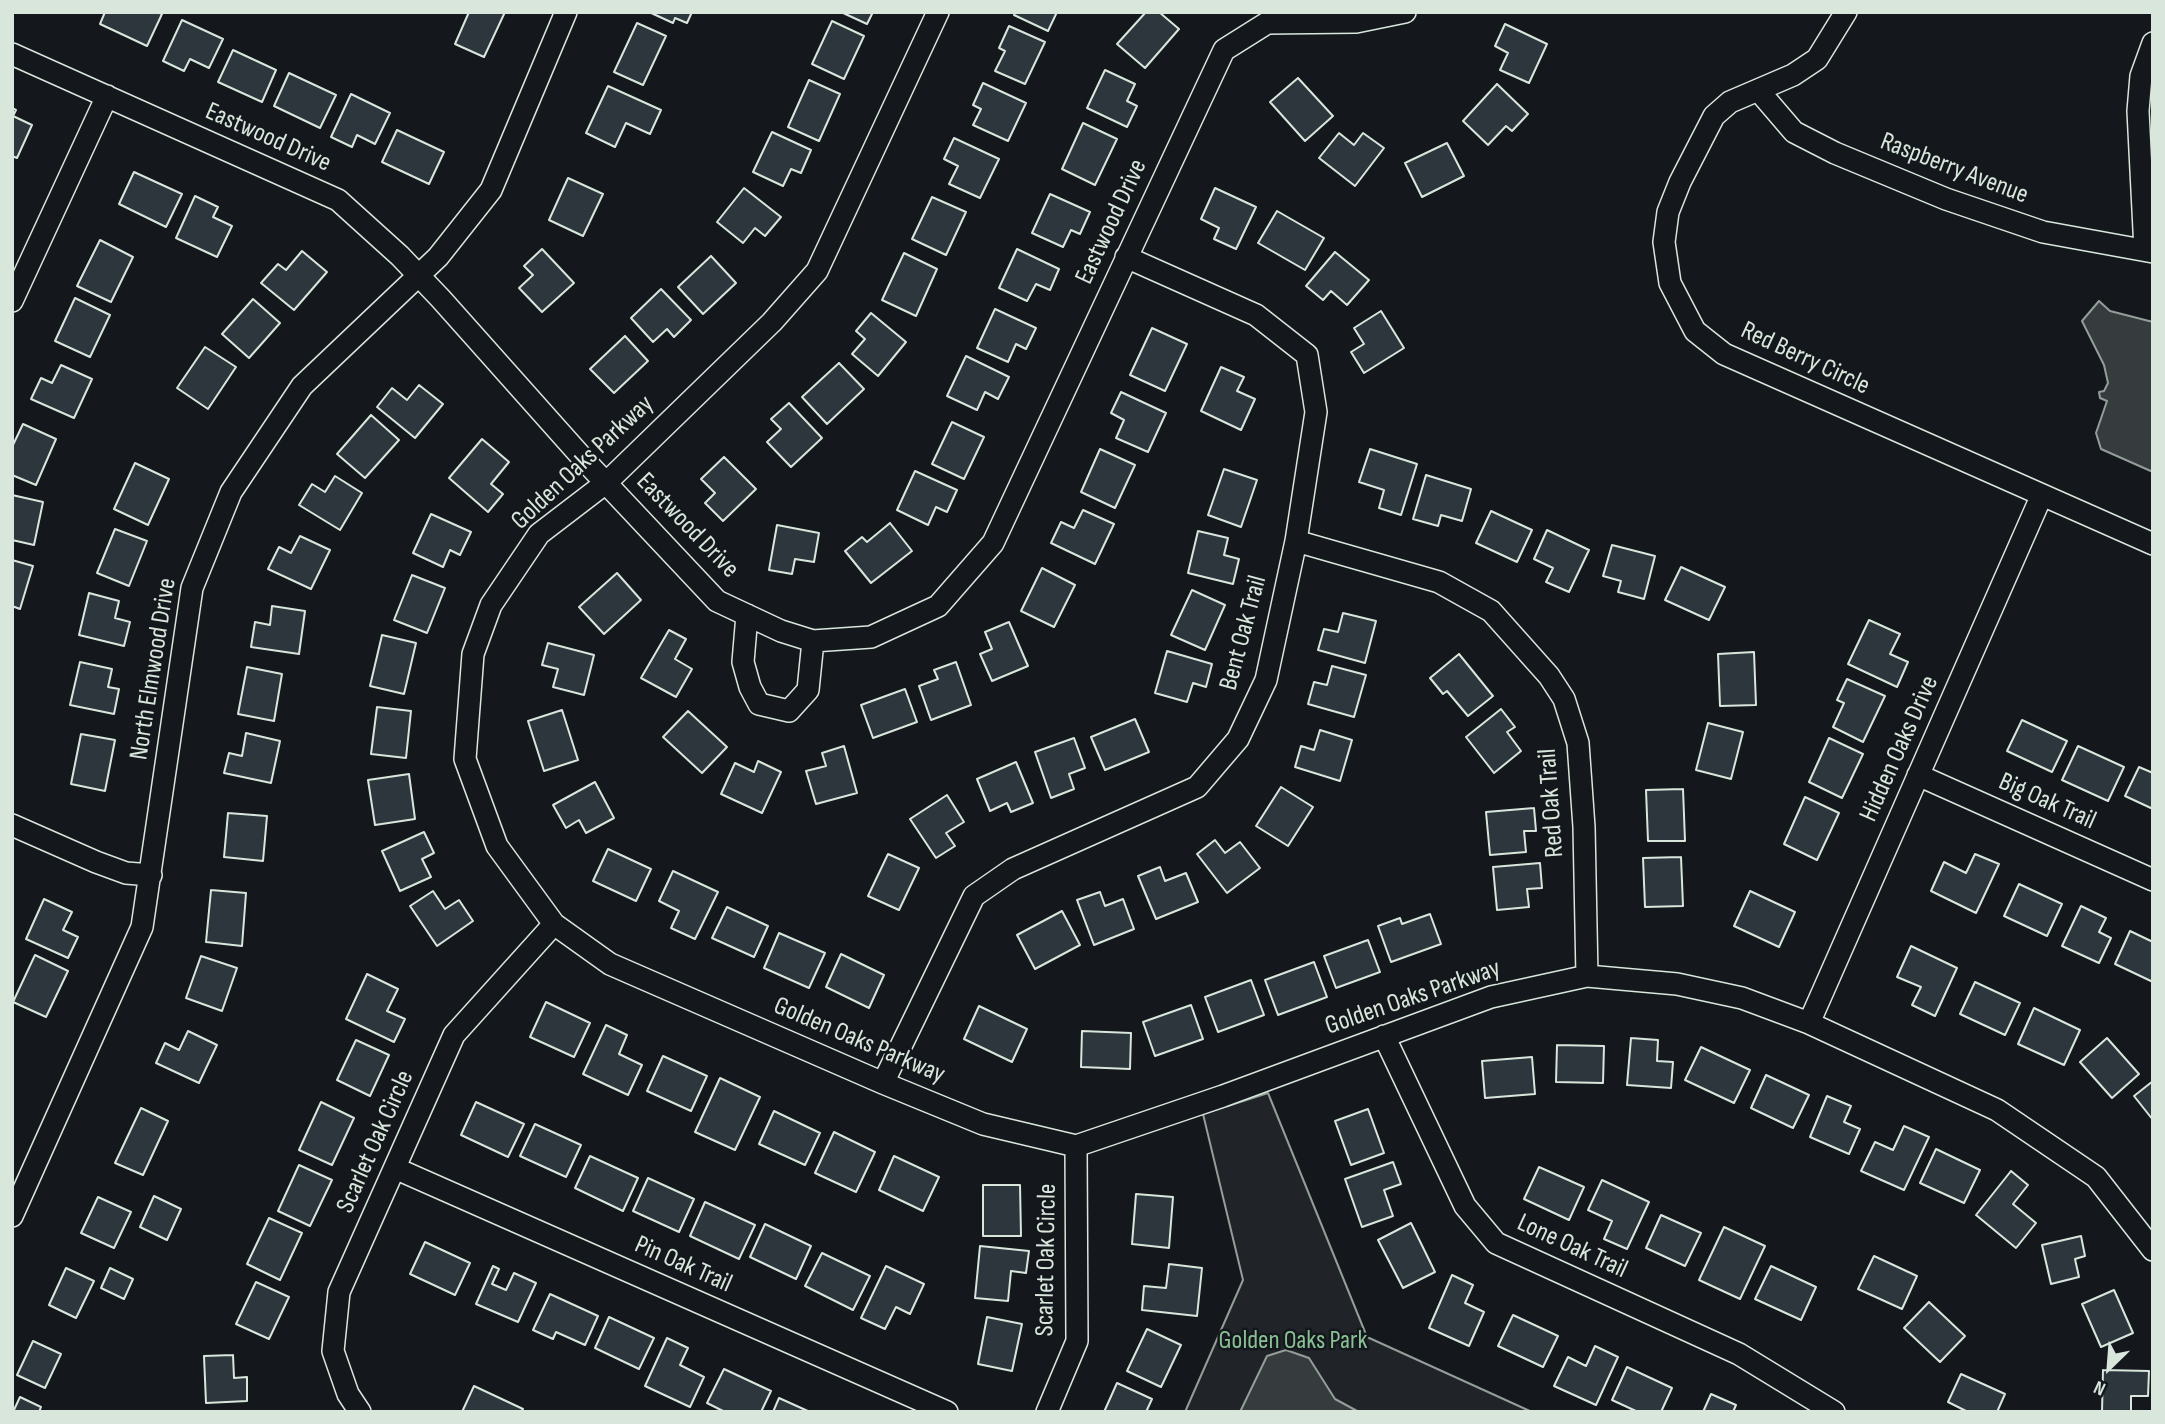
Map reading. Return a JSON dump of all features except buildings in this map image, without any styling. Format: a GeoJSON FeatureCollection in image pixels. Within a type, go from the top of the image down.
{"type":"FeatureCollection","features":[{"type":"Feature","properties":{"kind":"street","name":"North Elmwood Drive"},"geometry":{"type":"LineString","coordinates":[[12,1216],[20,1181],[142,927],[192,588],[231,492],[302,386],[438,257],[491,190],[566,12]]}},
{"type":"Feature","properties":{"kind":"street","name":"Golden Oaks Parkway"},"geometry":{"type":"LineString","coordinates":[[938,12],[817,271],[772,322],[607,482],[539,534],[491,605],[473,653],[466,759],[497,846],[554,924],[610,964],[883,1083],[983,1124],[1076,1146],[1223,1096],[1491,997],[1587,976],[1690,987],[1742,998],[1809,1023],[1997,1110],[2096,1177],[2153,1250]]}},
{"type":"Feature","properties":{"kind":"street","name":"Eastwood Drive"},"geometry":{"type":"LineString","coordinates":[[12,54],[338,200],[418,276],[717,601],[813,640],[871,637],[938,606],[993,543],[1224,50],[1267,23],[1356,22],[1405,12]]}},
{"type":"Feature","properties":{"kind":"street","name":"Red Berry Circle"},"geometry":{"type":"LineString","coordinates":[[1846,12],[1817,60],[1730,102],[1714,116],[1680,182],[1668,212],[1664,242],[1670,283],[1695,331],[1724,354],[2041,497],[2153,544]]}},
{"type":"Feature","properties":{"kind":"street"},"geometry":{"type":"LineString","coordinates":[[2149,251],[2138,111],[2141,76],[2153,43]]}},
{"type":"Feature","properties":{"kind":"street","name":"Raspberry Avenue"},"geometry":{"type":"LineString","coordinates":[[1758,90],[1794,132],[1835,153],[1946,199],[2043,232],[2149,251]]}},
{"type":"Feature","properties":{"kind":"street"},"geometry":{"type":"LineString","coordinates":[[12,301],[107,96]]}},
{"type":"Feature","properties":{"kind":"street","name":"Bent Oak Trail"},"geometry":{"type":"LineString","coordinates":[[883,1083],[974,896],[1013,869],[1197,787],[1238,739],[1266,680],[1296,541],[1316,412],[1307,355],[1256,315],[1126,257]]}},
{"type":"Feature","properties":{"kind":"street","name":"Hidden Oaks Drive"},"geometry":{"type":"LineString","coordinates":[[1809,1023],[2041,497]]}},
{"type":"Feature","properties":{"kind":"street","name":"Red Oak Trail"},"geometry":{"type":"LineString","coordinates":[[1296,541],[1439,582],[1491,611],[1549,676],[1564,699],[1578,743],[1584,827],[1587,976]]}},
{"type":"Feature","properties":{"kind":"street"},"geometry":{"type":"LineString","coordinates":[[747,615],[743,662],[750,687],[759,704],[789,711],[808,690],[813,640]]}},
{"type":"Feature","properties":{"kind":"street","name":"Big Oak Trail"},"geometry":{"type":"LineString","coordinates":[[1918,775],[2153,880]]}},
{"type":"Feature","properties":{"kind":"street"},"geometry":{"type":"LineString","coordinates":[[12,825],[126,873],[151,874]]}},
{"type":"Feature","properties":{"kind":"street","name":"Scarlet Oak Circle"},"geometry":{"type":"LineString","coordinates":[[360,1412],[348,1394],[333,1351],[339,1292],[397,1169],[454,1035],[554,924]]}},
{"type":"Feature","properties":{"kind":"street","name":"Lone Oak Trail"},"geometry":{"type":"LineString","coordinates":[[1384,1036],[1465,1206],[1496,1243],[1739,1354],[1834,1412]]}},
{"type":"Feature","properties":{"kind":"street","name":"Scarlet Oak Circle"},"geometry":{"type":"LineString","coordinates":[[1047,1412],[1077,1341],[1076,1146]]}},
{"type":"Feature","properties":{"kind":"street","name":"Pin Oak Trail"},"geometry":{"type":"LineString","coordinates":[[397,1169],[947,1412]]}},
{"type":"Feature","properties":{"kind":"green space","name":"Golden Oaks Park"},"geometry":{"type":"Polygon","coordinates":[[[1268,1093],[1367,1337],[1532,1412],[1185,1412],[1243,1280],[1203,1114],[1268,1093]]]}},
{"type":"Feature","properties":{"kind":"shaded area"},"geometry":{"type":"Polygon","coordinates":[[[2099,301],[2110,311],[2153,322],[2153,472],[2101,449],[2096,433],[2107,401],[2100,398],[2099,392],[2104,391],[2108,383],[2104,365],[2082,321],[2099,301]]]}},
{"type":"Feature","properties":{"kind":"shaded area"},"geometry":{"type":"Polygon","coordinates":[[[1286,1350],[1309,1358],[1335,1399],[1359,1412],[1240,1412],[1267,1356],[1286,1350]]]}}]}
